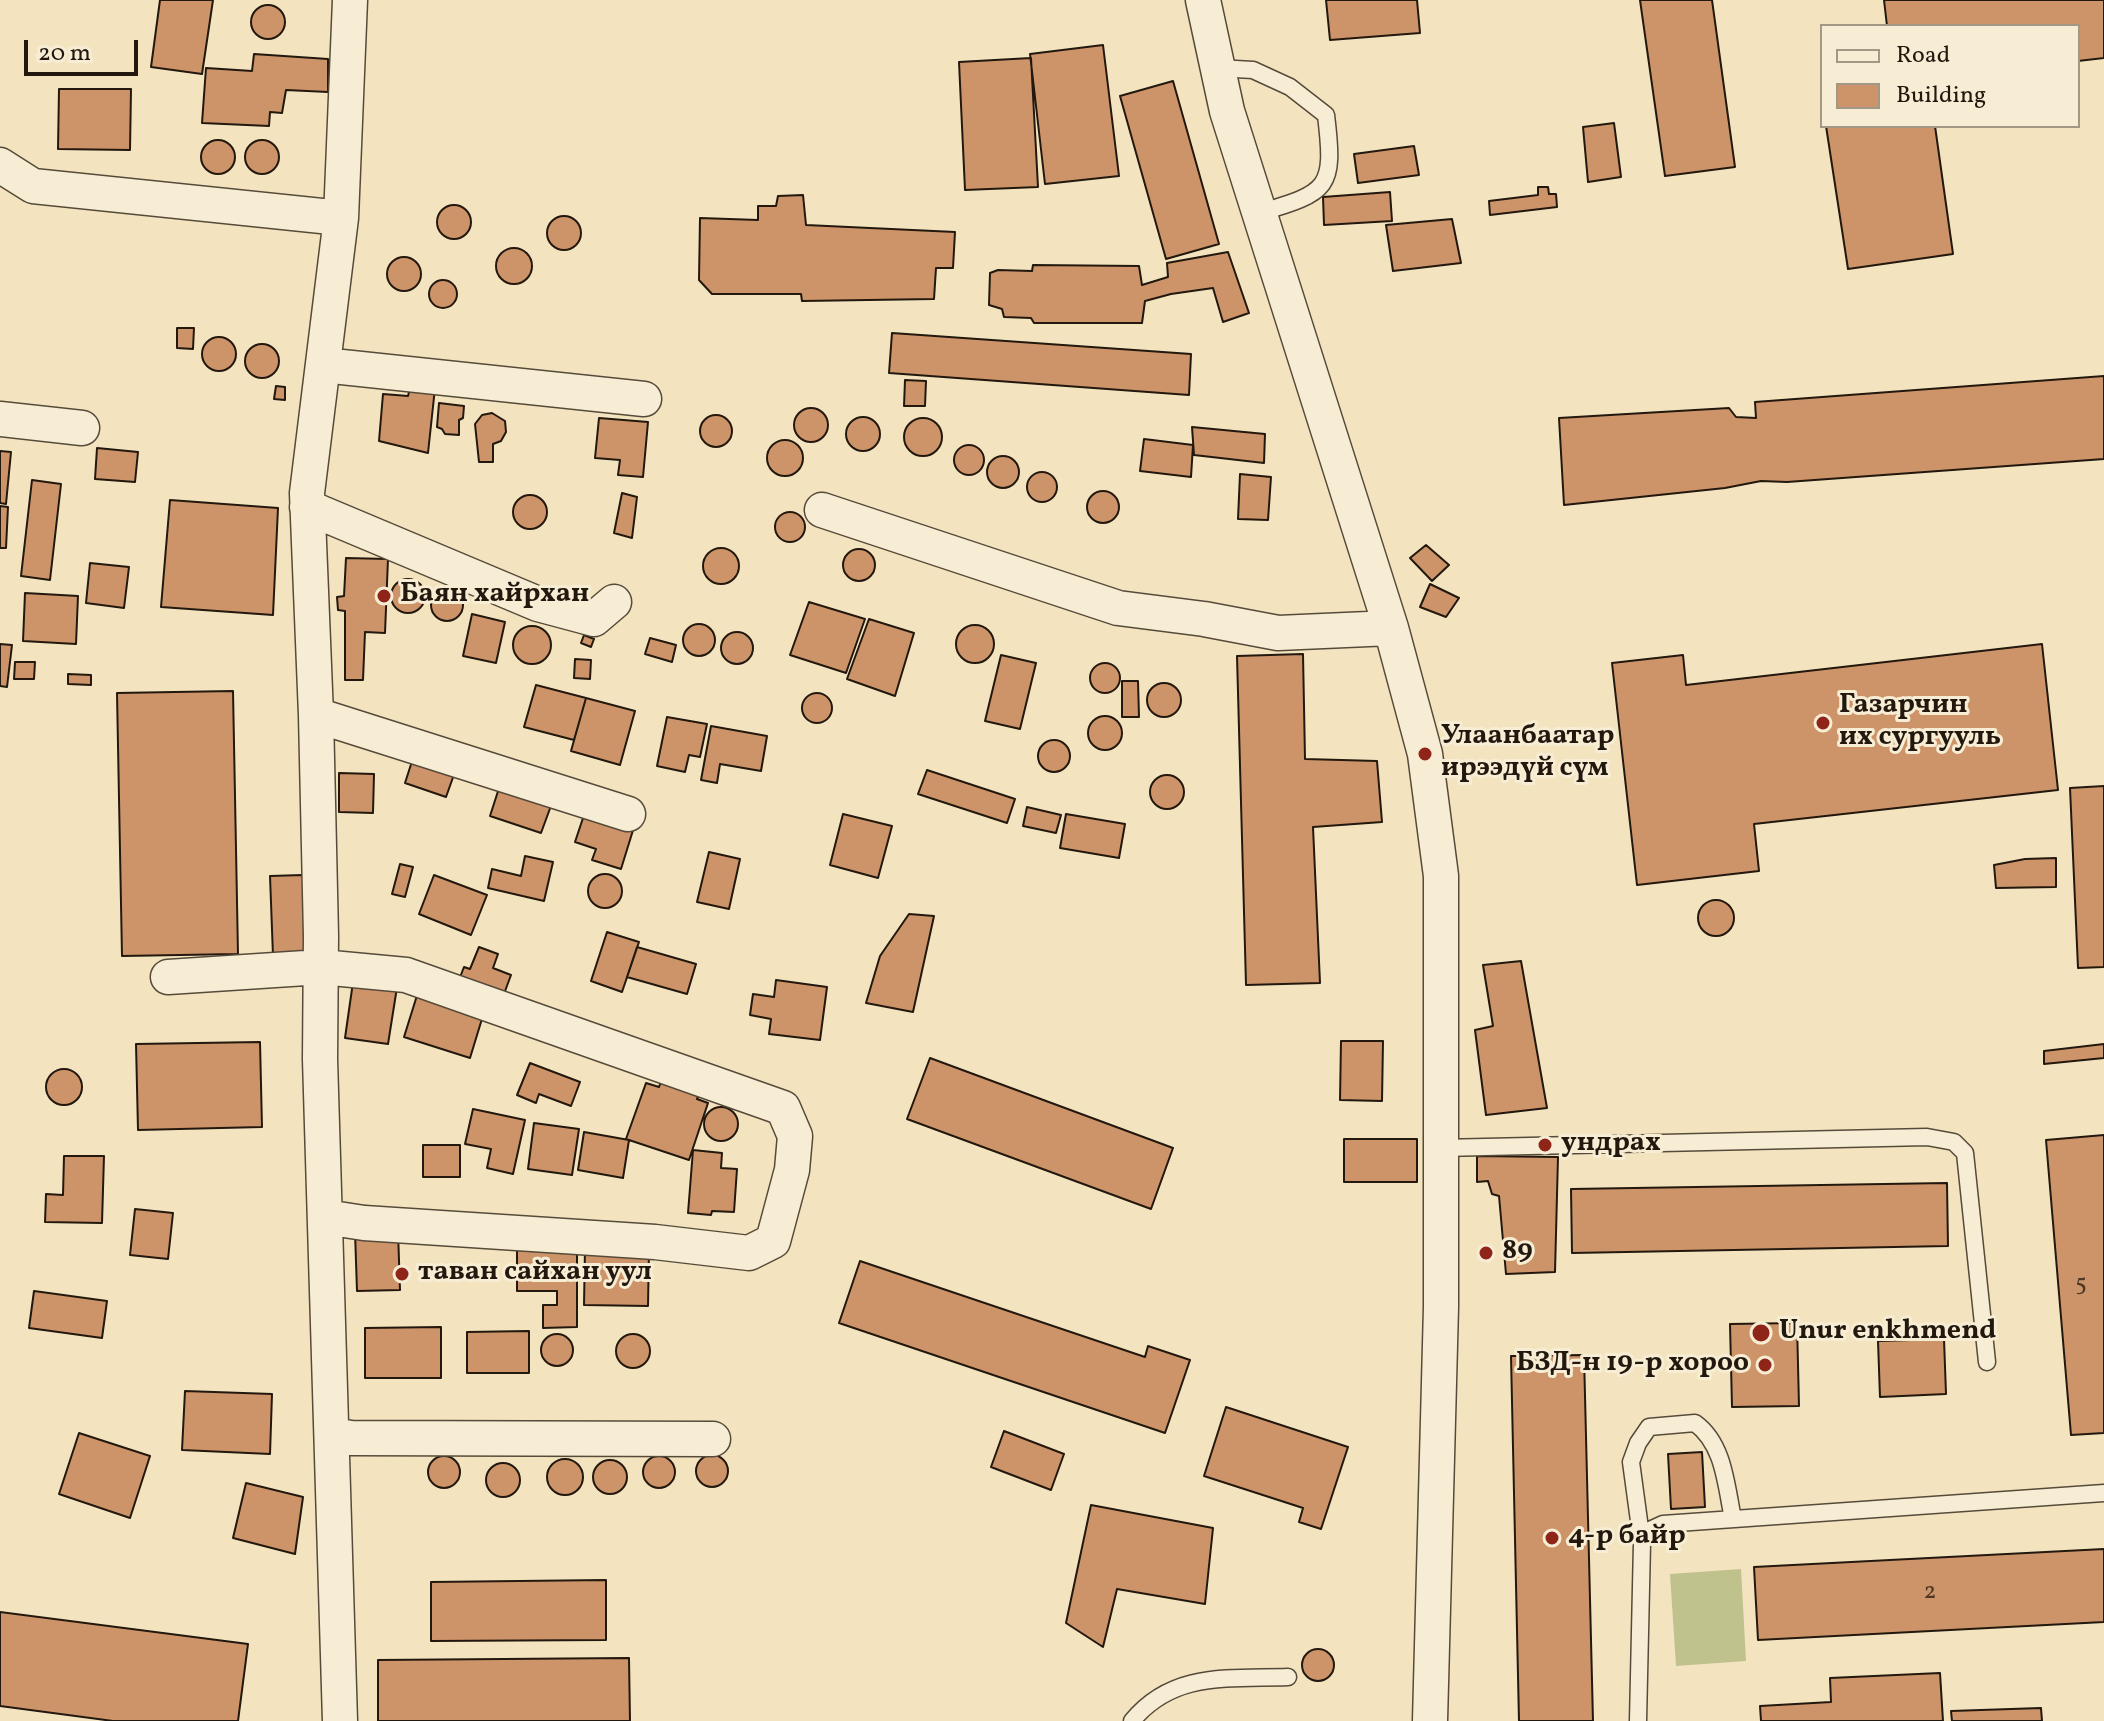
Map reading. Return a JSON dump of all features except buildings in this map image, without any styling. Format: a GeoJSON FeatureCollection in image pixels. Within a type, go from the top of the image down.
{"type":"FeatureCollection","features":[{"type":"Feature","properties":{"kind":"street"},"geometry":{"type":"LineString","coordinates":[[340,1721],[320,1059],[316,715],[307,507],[341,218],[350,0]]}},
{"type":"Feature","properties":{"kind":"street"},"geometry":{"type":"LineString","coordinates":[[1203,0],[1227,111],[1391,628],[1425,754],[1441,876],[1441,1307],[1430,1721]]}},
{"type":"Feature","properties":{"kind":"street"},"geometry":{"type":"LineString","coordinates":[[0,165],[33,186],[341,218]]}},
{"type":"Feature","properties":{"kind":"street"},"geometry":{"type":"LineString","coordinates":[[323,365],[644,399]]}},
{"type":"Feature","properties":{"kind":"street"},"geometry":{"type":"LineString","coordinates":[[0,419],[82,428]]}},
{"type":"Feature","properties":{"kind":"street"},"geometry":{"type":"LineString","coordinates":[[307,507],[538,604],[594,619],[614,602]]}},
{"type":"Feature","properties":{"kind":"street"},"geometry":{"type":"LineString","coordinates":[[822,510],[1118,608],[1204,619],[1278,633],[1391,628]]}},
{"type":"Feature","properties":{"kind":"street"},"geometry":{"type":"LineString","coordinates":[[316,715],[628,814]]}},
{"type":"Feature","properties":{"kind":"street"},"geometry":{"type":"LineString","coordinates":[[168,977],[321,967],[406,975],[783,1108],[795,1136],[792,1170],[773,1241],[749,1253],[641,1241],[364,1223],[325,1217]]}},
{"type":"Feature","properties":{"kind":"street"},"geometry":{"type":"LineString","coordinates":[[332,1435],[351,1438],[713,1439]]}},
{"type":"Feature","properties":{"kind":"lane"},"geometry":{"type":"LineString","coordinates":[[1218,68],[1253,70],[1290,87],[1326,115],[1331,154],[1328,178],[1322,187],[1302,200],[1259,213]]}},
{"type":"Feature","properties":{"kind":"lane"},"geometry":{"type":"LineString","coordinates":[[1441,1148],[1927,1137],[1954,1142],[1965,1153],[1987,1362]]}},
{"type":"Feature","properties":{"kind":"lane"},"geometry":{"type":"LineString","coordinates":[[1638,1721],[1642,1543],[1631,1462],[1638,1443],[1649,1427],[1695,1423],[1707,1431],[1716,1444],[1733,1519]]}},
{"type":"Feature","properties":{"kind":"lane"},"geometry":{"type":"LineString","coordinates":[[1642,1543],[1650,1530],[1663,1524],[2104,1493]]}},
{"type":"Feature","properties":{"kind":"lane"},"geometry":{"type":"LineString","coordinates":[[1132,1721],[1149,1701],[1195,1681],[1288,1677]]}},
{"type":"Feature","properties":{"kind":"green space"},"geometry":{"type":"Polygon","coordinates":[[[1741,1569],[1746,1661],[1676,1666],[1670,1574],[1741,1569]]]}},
{"type":"Feature","properties":{"kind":"place","name":"Баян хайрхан"},"geometry":{"type":"Point","coordinates":[384,596]}},
{"type":"Feature","properties":{"kind":"place","name":"Газарчин их сургууль"},"geometry":{"type":"Point","coordinates":[1823,723]}},
{"type":"Feature","properties":{"kind":"place","name":"Улаанбаатар ирээдүй сүм"},"geometry":{"type":"Point","coordinates":[1425,754]}},
{"type":"Feature","properties":{"kind":"place","name":"ундрах"},"geometry":{"type":"Point","coordinates":[1545,1145]}},
{"type":"Feature","properties":{"kind":"place","name":"89"},"geometry":{"type":"Point","coordinates":[1486,1253]}},
{"type":"Feature","properties":{"kind":"place","name":"таван сайхан уул"},"geometry":{"type":"Point","coordinates":[402,1274]}},
{"type":"Feature","properties":{"kind":"place","name":"Unur enkhmend"},"geometry":{"type":"Point","coordinates":[1761,1333]}},
{"type":"Feature","properties":{"kind":"place","name":"БЗД-н 19-р хороо"},"geometry":{"type":"Point","coordinates":[1765,1365]}},
{"type":"Feature","properties":{"kind":"place","name":"4-р байр"},"geometry":{"type":"Point","coordinates":[1552,1538]}}]}
